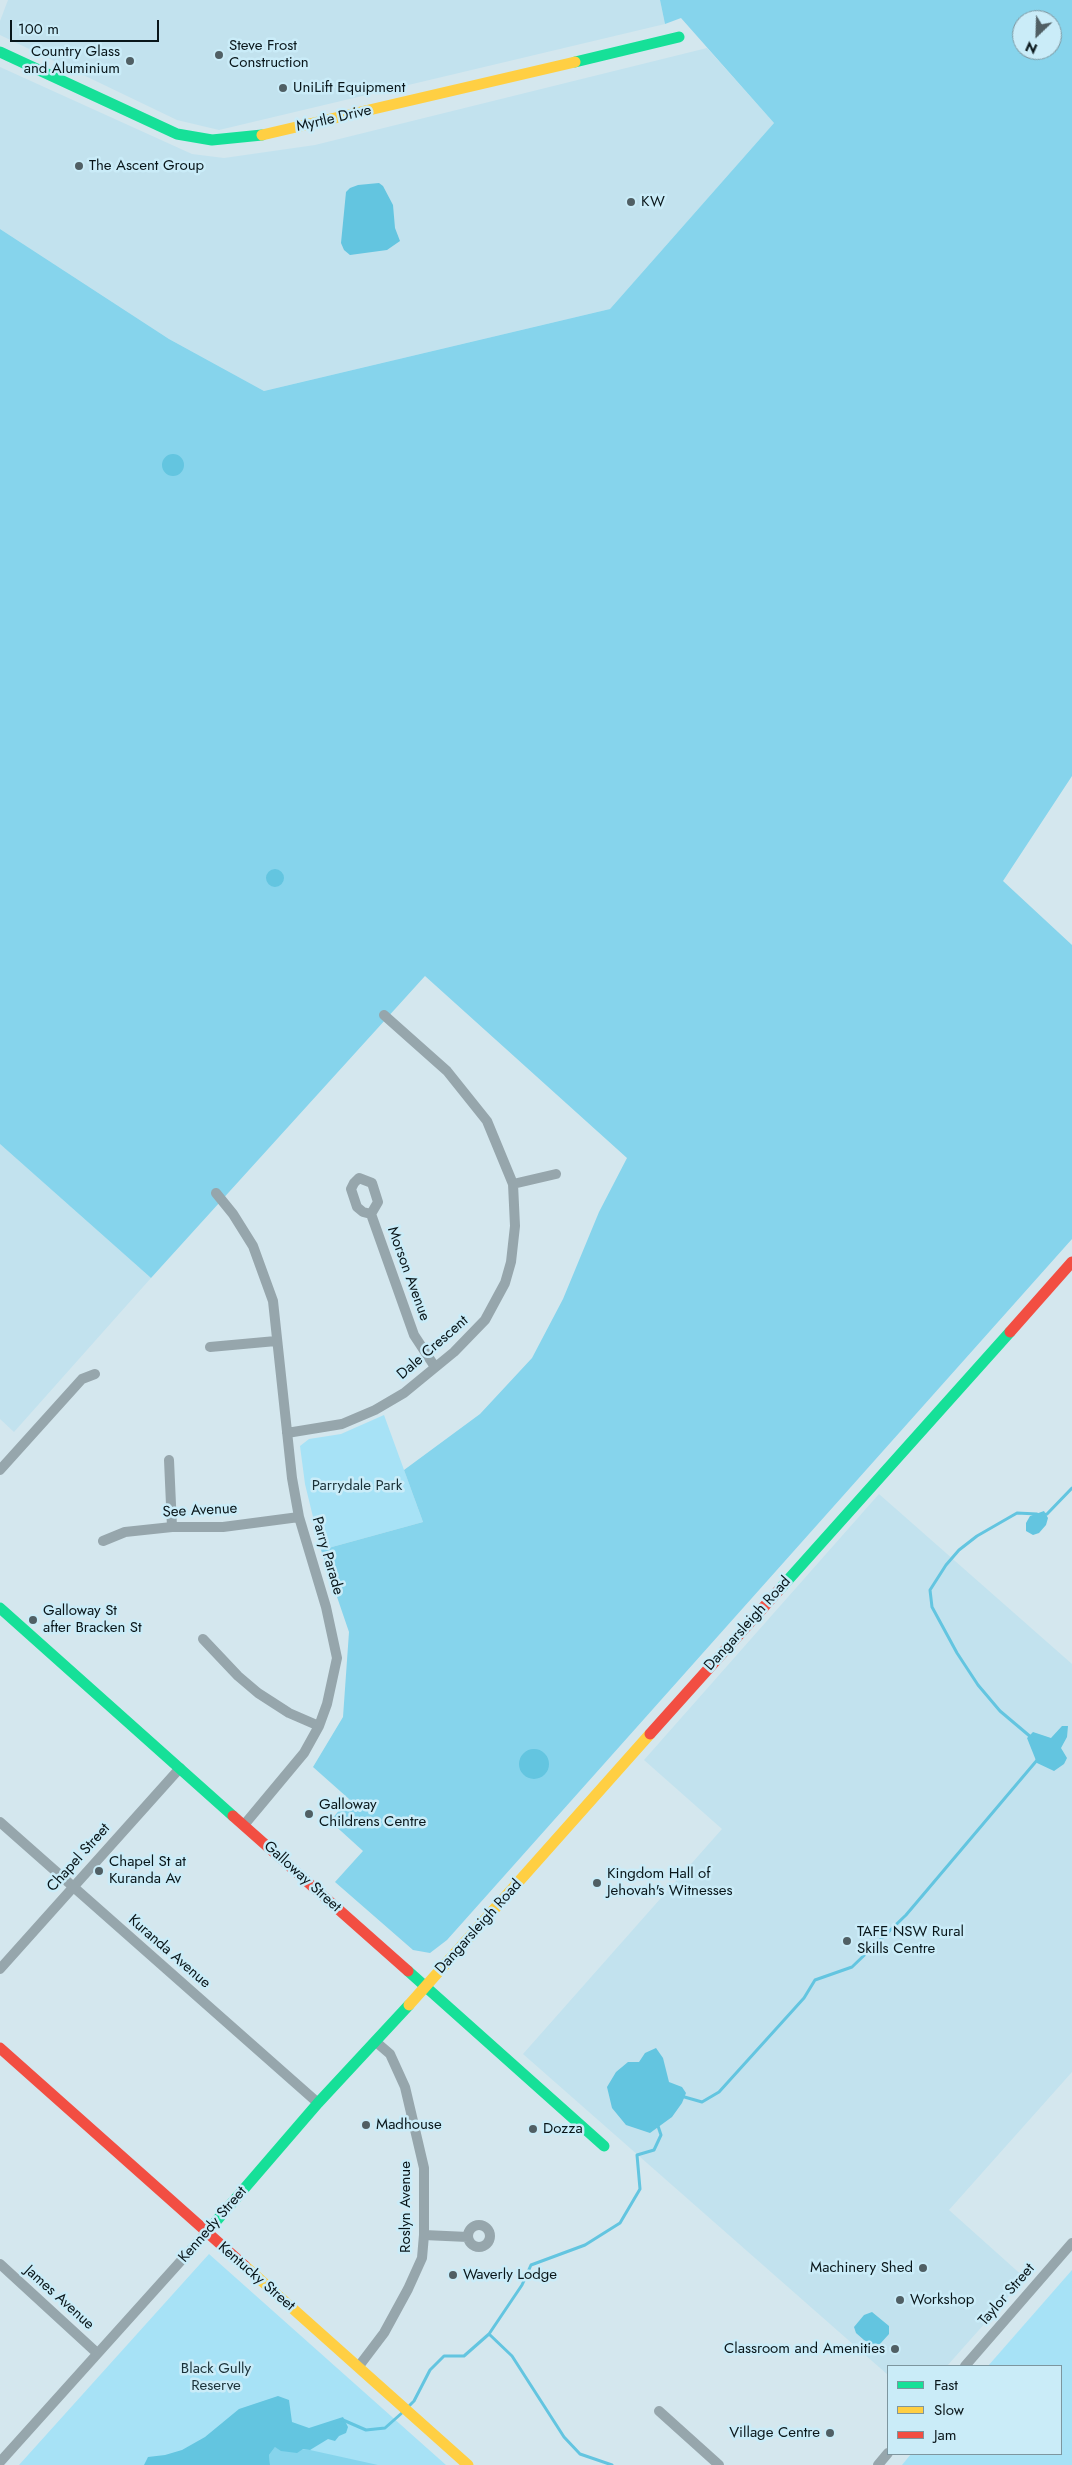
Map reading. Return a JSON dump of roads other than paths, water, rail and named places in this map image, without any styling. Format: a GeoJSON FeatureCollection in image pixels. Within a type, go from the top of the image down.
{"type":"FeatureCollection","features":[{"type":"Feature","properties":{"kind":"street","name":"Myrtle Drive"},"geometry":{"type":"LineString","coordinates":[[0,52],[177,134],[194,139],[217,140],[266,135],[679,37]]}},
{"type":"Feature","properties":{"kind":"street","name":"Dale Crescent"},"geometry":{"type":"LineString","coordinates":[[287,1433],[342,1424],[375,1410],[404,1393],[473,1335],[485,1320],[505,1284],[513,1244],[512,1184],[496,1141],[486,1121],[470,1098],[447,1071],[384,1015]]}},
{"type":"Feature","properties":{"kind":"street"},"geometry":{"type":"LineString","coordinates":[[512,1184],[556,1174]]}},
{"type":"Feature","properties":{"kind":"street","name":"Parry Parade"},"geometry":{"type":"LineString","coordinates":[[216,1193],[233,1214],[253,1246],[273,1300],[287,1433],[299,1517],[326,1607],[337,1658],[327,1704],[319,1726],[304,1753],[244,1825]]}},
{"type":"Feature","properties":{"kind":"street","name":"Morson Avenue"},"geometry":{"type":"LineString","coordinates":[[371,1214],[414,1335],[436,1367]]}},
{"type":"Feature","properties":{"kind":"street","name":"Dangarsleigh Road"},"geometry":{"type":"LineString","coordinates":[[425,1987],[1072,1262]]}},
{"type":"Feature","properties":{"kind":"street"},"geometry":{"type":"LineString","coordinates":[[210,1347],[276,1341]]}},
{"type":"Feature","properties":{"kind":"street"},"geometry":{"type":"LineString","coordinates":[[0,1470],[82,1380],[95,1374]]}},
{"type":"Feature","properties":{"kind":"street"},"geometry":{"type":"LineString","coordinates":[[169,1460],[172,1527]]}},
{"type":"Feature","properties":{"kind":"street","name":"See Avenue"},"geometry":{"type":"LineString","coordinates":[[103,1541],[125,1532],[172,1527],[222,1527],[299,1517]]}},
{"type":"Feature","properties":{"kind":"street","name":"Galloway Street"},"geometry":{"type":"LineString","coordinates":[[0,1608],[604,2146]]}},
{"type":"Feature","properties":{"kind":"street"},"geometry":{"type":"LineString","coordinates":[[203,1639],[238,1676],[258,1693],[289,1713],[319,1726]]}},
{"type":"Feature","properties":{"kind":"street","name":"Chapel Street"},"geometry":{"type":"LineString","coordinates":[[0,1969],[180,1768]]}},
{"type":"Feature","properties":{"kind":"street","name":"Kuranda Avenue"},"geometry":{"type":"LineString","coordinates":[[0,1822],[318,2104]]}},
{"type":"Feature","properties":{"kind":"street","name":"Kennedy Street"},"geometry":{"type":"LineString","coordinates":[[0,2462],[206,2233],[318,2104],[425,1987]]}},
{"type":"Feature","properties":{"kind":"street","name":"Roslyn Avenue"},"geometry":{"type":"LineString","coordinates":[[359,2366],[384,2333],[412,2281],[422,2258],[424,2235],[424,2168],[405,2087],[390,2054],[376,2042]]}},
{"type":"Feature","properties":{"kind":"street","name":"Kentucky Street"},"geometry":{"type":"LineString","coordinates":[[0,2048],[468,2465]]}},
{"type":"Feature","properties":{"kind":"street"},"geometry":{"type":"LineString","coordinates":[[424,2235],[468,2237]]}},
{"type":"Feature","properties":{"kind":"street","name":"Taylor Street"},"geometry":{"type":"LineString","coordinates":[[966,2365],[1072,2244]]}},
{"type":"Feature","properties":{"kind":"street","name":"James Avenue"},"geometry":{"type":"LineString","coordinates":[[0,2264],[97,2353]]}},
{"type":"Feature","properties":{"kind":"street"},"geometry":{"type":"LineString","coordinates":[[659,2411],[719,2465]]}},
{"type":"Feature","properties":{"kind":"street"},"geometry":{"type":"LineString","coordinates":[[878,2465],[887,2454]]}},
{"type":"Feature","properties":{"kind":"waterway"},"geometry":{"type":"LineString","coordinates":[[1043,1515],[1047,1514],[1072,1488]]}},
{"type":"Feature","properties":{"kind":"waterway"},"geometry":{"type":"LineString","coordinates":[[1032,1738],[1000,1711],[978,1685],[957,1653],[932,1607],[930,1590],[946,1565],[959,1550],[977,1536],[1017,1513],[1037,1514]]}},
{"type":"Feature","properties":{"kind":"waterway"},"geometry":{"type":"LineString","coordinates":[[681,2096],[702,2102],[719,2092],[804,1998],[815,1980],[852,1967],[906,1915],[1038,1759]]}},
{"type":"Feature","properties":{"kind":"waterway"},"geometry":{"type":"LineString","coordinates":[[408,2407],[414,2401],[430,2370],[444,2356],[464,2356],[489,2334],[522,2285],[531,2265],[585,2245],[620,2223],[640,2189],[637,2155],[654,2150],[661,2135],[657,2123]]}},
{"type":"Feature","properties":{"kind":"waterway"},"geometry":{"type":"LineString","coordinates":[[489,2334],[512,2356],[564,2437],[580,2454],[612,2465]]}},
{"type":"Feature","properties":{"kind":"waterway"},"geometry":{"type":"LineString","coordinates":[[343,2420],[366,2430],[385,2428],[403,2412]]}},
{"type":"Feature","properties":{"kind":"place","name":"Steve Frost Construction"},"geometry":{"type":"Point","coordinates":[219,55]}},
{"type":"Feature","properties":{"kind":"place","name":"Country Glass and Aluminium"},"geometry":{"type":"Point","coordinates":[130,61]}},
{"type":"Feature","properties":{"kind":"place","name":"UniLift Equipment"},"geometry":{"type":"Point","coordinates":[283,88]}},
{"type":"Feature","properties":{"kind":"place","name":"The Ascent Group"},"geometry":{"type":"Point","coordinates":[79,166]}},
{"type":"Feature","properties":{"kind":"place","name":"KW"},"geometry":{"type":"Point","coordinates":[631,202]}},
{"type":"Feature","properties":{"kind":"place","name":"Galloway St after Bracken St"},"geometry":{"type":"Point","coordinates":[33,1620]}},
{"type":"Feature","properties":{"kind":"place","name":"Galloway Childrens Centre"},"geometry":{"type":"Point","coordinates":[309,1814]}},
{"type":"Feature","properties":{"kind":"place","name":"Chapel St at Kuranda Av"},"geometry":{"type":"Point","coordinates":[99,1871]}},
{"type":"Feature","properties":{"kind":"place","name":"Kingdom Hall of Jehovah's Witnesses"},"geometry":{"type":"Point","coordinates":[597,1883]}},
{"type":"Feature","properties":{"kind":"place","name":"TAFE NSW Rural Skills Centre"},"geometry":{"type":"Point","coordinates":[847,1941]}},
{"type":"Feature","properties":{"kind":"place","name":"Madhouse"},"geometry":{"type":"Point","coordinates":[366,2125]}},
{"type":"Feature","properties":{"kind":"place","name":"Dozza"},"geometry":{"type":"Point","coordinates":[533,2129]}},
{"type":"Feature","properties":{"kind":"place","name":"Machinery Shed"},"geometry":{"type":"Point","coordinates":[923,2268]}},
{"type":"Feature","properties":{"kind":"place","name":"Waverly Lodge"},"geometry":{"type":"Point","coordinates":[453,2275]}},
{"type":"Feature","properties":{"kind":"place","name":"Workshop"},"geometry":{"type":"Point","coordinates":[900,2300]}},
{"type":"Feature","properties":{"kind":"place","name":"Classroom and Amenities"},"geometry":{"type":"Point","coordinates":[895,2349]}},
{"type":"Feature","properties":{"kind":"place","name":"Village Centre"},"geometry":{"type":"Point","coordinates":[830,2433]}},
{"type":"Feature","properties":{"kind":"park label","name":"Parrydale Park"},"geometry":{"type":"Point","coordinates":[357,1486]}},
{"type":"Feature","properties":{"kind":"park label","name":"Black Gully Reserve"},"geometry":{"type":"Point","coordinates":[216,2378]}}]}
